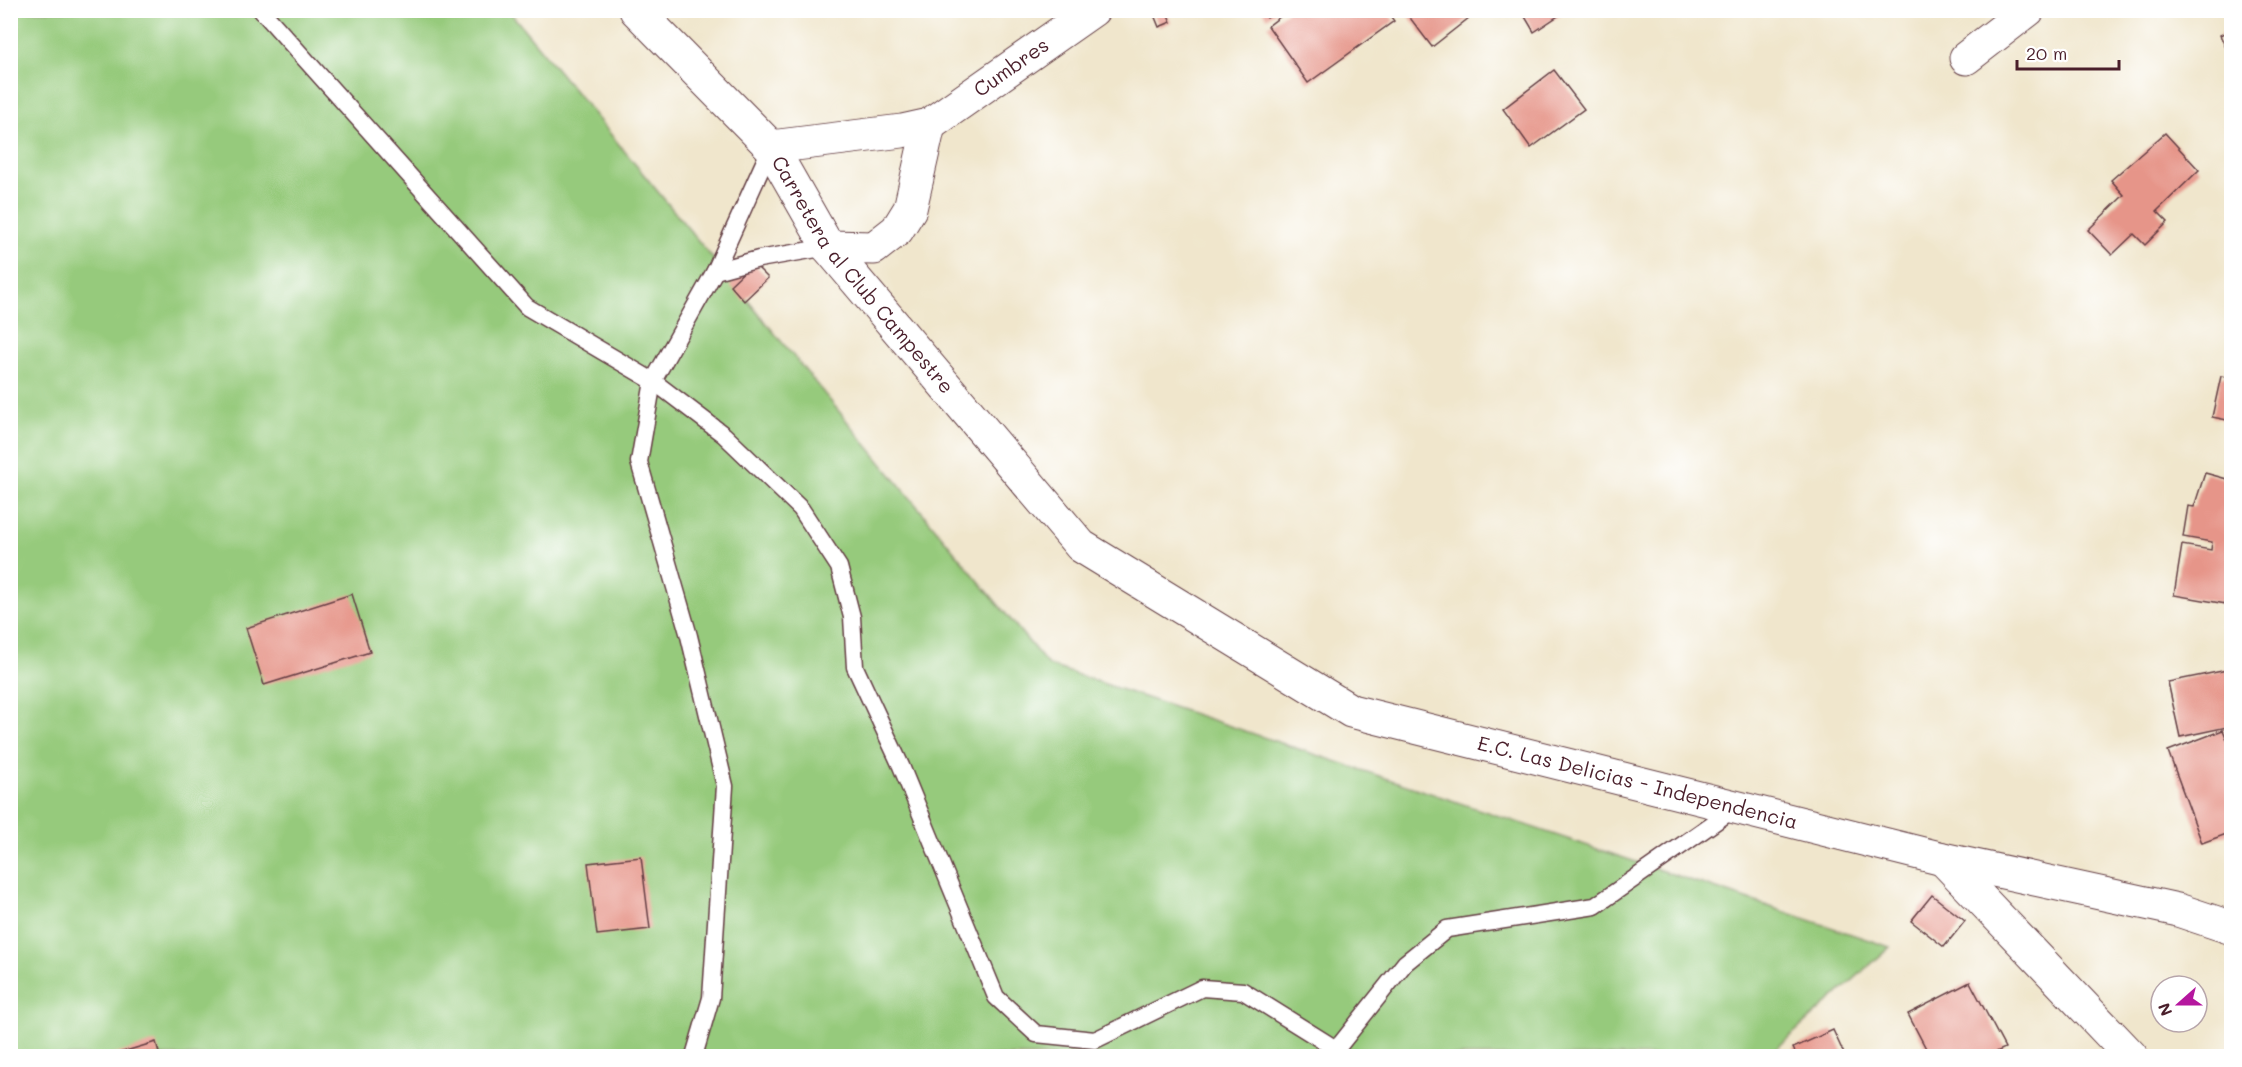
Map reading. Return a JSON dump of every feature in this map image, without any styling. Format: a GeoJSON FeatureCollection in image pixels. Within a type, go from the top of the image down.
{"type":"FeatureCollection","features":[{"type":"Feature","properties":{"kind":"street","name":"Carretera al Club Campestre"},"geometry":{"type":"LineString","coordinates":[[636,10],[771,147],[828,246],[1081,546]]}},
{"type":"Feature","properties":{"kind":"street","name":"Cumbres"},"geometry":{"type":"LineString","coordinates":[[771,147],[929,125],[1093,10]]}},
{"type":"Feature","properties":{"kind":"street"},"geometry":{"type":"LineString","coordinates":[[1966,58],[2028,10]]}},
{"type":"Feature","properties":{"kind":"street"},"geometry":{"type":"LineString","coordinates":[[828,246],[874,248],[897,230],[910,209],[929,125]]}},
{"type":"Feature","properties":{"kind":"street","name":"E.C. Las Delicias - Independencia"},"geometry":{"type":"LineString","coordinates":[[1081,546],[1351,711],[1943,859],[2178,910],[2232,928]]}},
{"type":"Feature","properties":{"kind":"street"},"geometry":{"type":"LineString","coordinates":[[1943,859],[2131,1056]]}},
{"type":"Feature","properties":{"kind":"lane"},"geometry":{"type":"LineString","coordinates":[[261,10],[527,307],[653,381],[724,435],[801,509],[839,567],[852,616],[855,667],[901,766],[996,998],[1036,1034],[1095,1040],[1202,988],[1243,990],[1333,1053],[1405,963],[1447,929],[1595,906],[1736,807]]}},
{"type":"Feature","properties":{"kind":"lane"},"geometry":{"type":"LineString","coordinates":[[694,1056],[711,998],[725,786],[689,636],[639,462],[653,381],[715,271],[771,147]]}},
{"type":"Feature","properties":{"kind":"lane"},"geometry":{"type":"LineString","coordinates":[[715,271],[759,259],[828,246]]}},
{"type":"Feature","properties":{"kind":"green space"},"geometry":{"type":"Polygon","coordinates":[[[10,11],[509,11],[1048,665],[1890,947],[1768,1056],[11,1056],[10,11]]]}},
{"type":"Feature","properties":{"kind":"building"},"geometry":{"type":"Polygon","coordinates":[[[1152,10],[1166,10],[1171,22],[1159,27],[1152,10]]]}},
{"type":"Feature","properties":{"kind":"building"},"geometry":{"type":"Polygon","coordinates":[[[1262,10],[1278,10],[1267,18],[1262,10]]]}},
{"type":"Feature","properties":{"kind":"building"},"geometry":{"type":"Polygon","coordinates":[[[1289,10],[1386,10],[1394,21],[1308,83],[1268,26],[1289,10]]]}},
{"type":"Feature","properties":{"kind":"building"},"geometry":{"type":"Polygon","coordinates":[[[1412,10],[1479,10],[1432,47],[1407,14],[1412,10]]]}},
{"type":"Feature","properties":{"kind":"building"},"geometry":{"type":"Polygon","coordinates":[[[1521,10],[1558,10],[1561,14],[1534,32],[1521,10]]]}},
{"type":"Feature","properties":{"kind":"building"},"geometry":{"type":"Polygon","coordinates":[[[2232,29],[2232,61],[2220,35],[2232,29]]]}},
{"type":"Feature","properties":{"kind":"building"},"geometry":{"type":"Polygon","coordinates":[[[1554,70],[1584,109],[1531,148],[1503,109],[1554,70]]]}},
{"type":"Feature","properties":{"kind":"building"},"geometry":{"type":"Polygon","coordinates":[[[2165,133],[2199,170],[2157,211],[2168,222],[2145,245],[2134,234],[2112,255],[2088,230],[2124,195],[2111,180],[2165,133]]]}},
{"type":"Feature","properties":{"kind":"building"},"geometry":{"type":"Polygon","coordinates":[[[753,263],[768,278],[744,301],[730,285],[753,263]]]}},
{"type":"Feature","properties":{"kind":"building"},"geometry":{"type":"Polygon","coordinates":[[[2221,376],[2232,378],[2232,421],[2212,417],[2221,376]]]}},
{"type":"Feature","properties":{"kind":"building"},"geometry":{"type":"Polygon","coordinates":[[[2232,464],[2232,605],[2174,595],[2182,545],[2211,550],[2212,542],[2183,537],[2188,506],[2194,507],[2205,473],[2227,479],[2232,464]]]}},
{"type":"Feature","properties":{"kind":"building"},"geometry":{"type":"Polygon","coordinates":[[[352,594],[370,652],[264,685],[246,628],[352,594]]]}},
{"type":"Feature","properties":{"kind":"building"},"geometry":{"type":"Polygon","coordinates":[[[2232,669],[2232,726],[2180,737],[2168,682],[2232,669]]]}},
{"type":"Feature","properties":{"kind":"building"},"geometry":{"type":"Polygon","coordinates":[[[2223,730],[2232,751],[2232,832],[2202,843],[2168,751],[2223,730]]]}},
{"type":"Feature","properties":{"kind":"building"},"geometry":{"type":"Polygon","coordinates":[[[641,857],[650,929],[597,935],[588,863],[641,857]]]}},
{"type":"Feature","properties":{"kind":"building"},"geometry":{"type":"Polygon","coordinates":[[[1932,895],[1965,921],[1944,947],[1911,921],[1932,895]]]}},
{"type":"Feature","properties":{"kind":"building"},"geometry":{"type":"Polygon","coordinates":[[[1970,982],[2005,1048],[1988,1056],[1930,1056],[1908,1014],[1970,982]]]}},
{"type":"Feature","properties":{"kind":"building"},"geometry":{"type":"Polygon","coordinates":[[[1833,1030],[1845,1056],[1797,1056],[1793,1048],[1833,1030]]]}},
{"type":"Feature","properties":{"kind":"building"},"geometry":{"type":"Polygon","coordinates":[[[156,1042],[160,1056],[109,1056],[156,1042]]]}}]}
